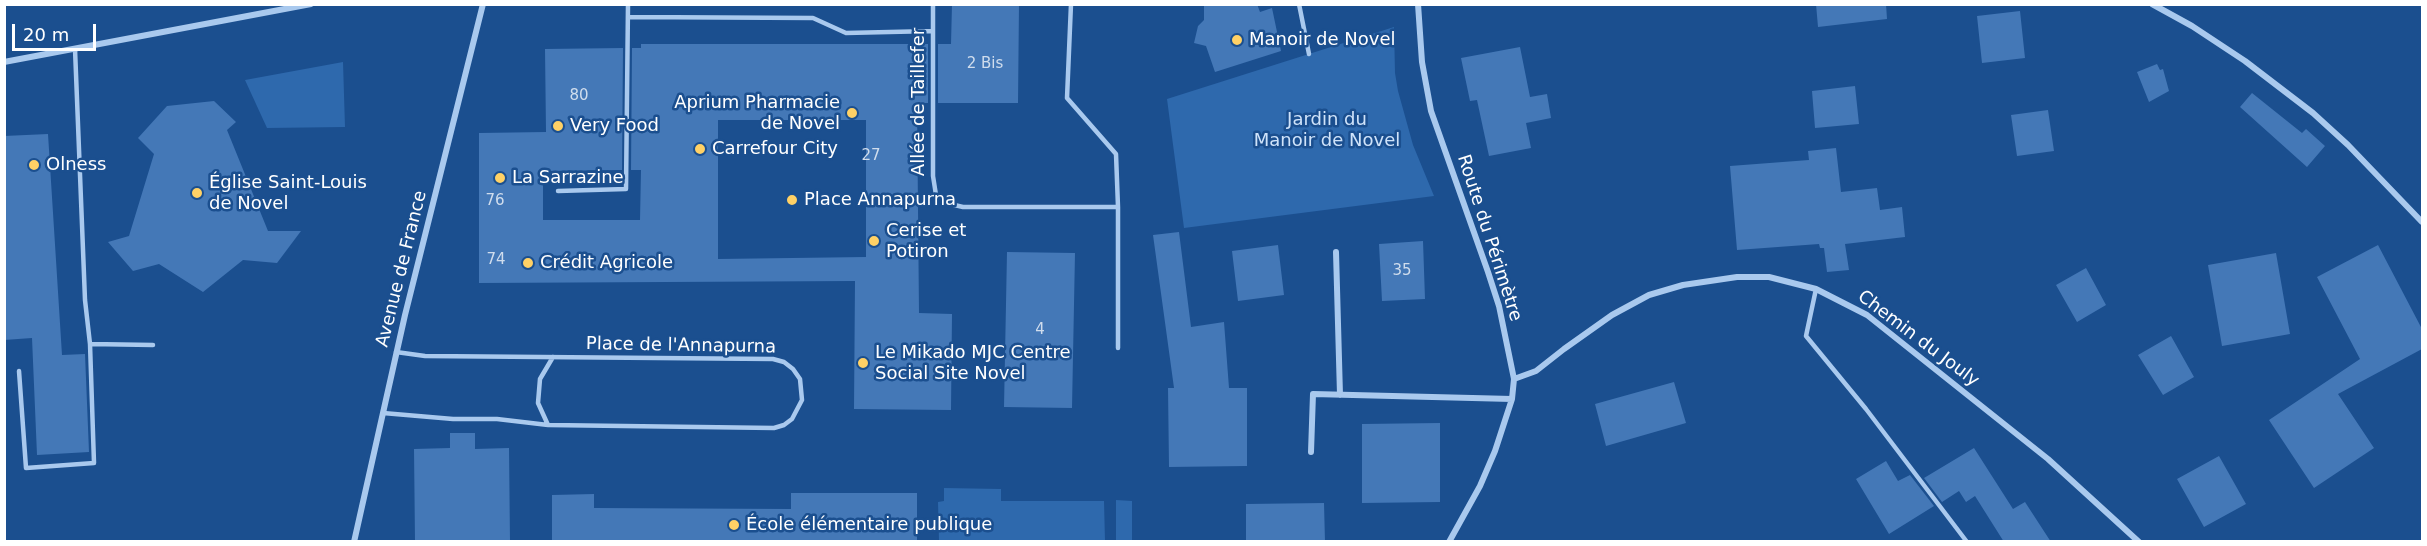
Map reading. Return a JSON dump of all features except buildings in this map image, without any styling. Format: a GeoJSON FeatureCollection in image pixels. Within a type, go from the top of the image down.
{"type":"FeatureCollection","features":[{"type":"Feature","properties":{"kind":"street"},"geometry":{"type":"LineString","coordinates":[[4,62],[311,4]]}},
{"type":"Feature","properties":{"kind":"street","name":"Avenue de France"},"geometry":{"type":"LineString","coordinates":[[354,542],[396,352],[483,4]]}},
{"type":"Feature","properties":{"kind":"street","name":"Route du Périmètre"},"geometry":{"type":"LineString","coordinates":[[1418,4],[1422,62],[1431,111],[1499,306],[1514,380],[1512,399],[1501,435],[1480,486],[1449,542]]}},
{"type":"Feature","properties":{"kind":"street"},"geometry":{"type":"LineString","coordinates":[[2156,5],[2245,62],[2313,112],[2349,145],[2422,222]]}},
{"type":"Feature","properties":{"kind":"street"},"geometry":{"type":"LineString","coordinates":[[1336,252],[1340,395]]}},
{"type":"Feature","properties":{"kind":"street","name":"Chemin du Jouly"},"geometry":{"type":"LineString","coordinates":[[1514,380],[1536,371],[1612,315],[1648,295],[1667,289],[1748,277],[1769,277],[1816,289],[1866,315],[2048,459],[2139,542]]}},
{"type":"Feature","properties":{"kind":"street"},"geometry":{"type":"LineString","coordinates":[[1311,452],[1312,394],[1512,399]]}},
{"type":"Feature","properties":{"kind":"lane"},"geometry":{"type":"LineString","coordinates":[[558,191],[626,189],[628,4]]}},
{"type":"Feature","properties":{"kind":"lane","name":"Allée de Taillefer"},"geometry":{"type":"LineString","coordinates":[[933,4],[933,184],[936,195],[950,204],[963,207],[1118,207]]}},
{"type":"Feature","properties":{"kind":"lane"},"geometry":{"type":"LineString","coordinates":[[1071,4],[1066,98],[1116,154],[1118,348]]}},
{"type":"Feature","properties":{"kind":"lane"},"geometry":{"type":"LineString","coordinates":[[1299,4],[1309,54]]}},
{"type":"Feature","properties":{"kind":"lane"},"geometry":{"type":"LineString","coordinates":[[628,17],[813,18],[846,33],[933,31]]}},
{"type":"Feature","properties":{"kind":"lane"},"geometry":{"type":"LineString","coordinates":[[19,371],[26,468],[94,463],[90,344],[84,289],[75,49]]}},
{"type":"Feature","properties":{"kind":"lane"},"geometry":{"type":"LineString","coordinates":[[1816,289],[1806,336],[1866,409],[1967,542]]}},
{"type":"Feature","properties":{"kind":"lane"},"geometry":{"type":"LineString","coordinates":[[90,344],[153,345]]}},
{"type":"Feature","properties":{"kind":"lane","name":"Place de l'Annapurna"},"geometry":{"type":"LineString","coordinates":[[383,413],[453,419],[497,419],[548,425],[774,428],[792,419],[802,400],[800,379],[793,369],[784,362],[773,359],[425,356],[396,352]]}},
{"type":"Feature","properties":{"kind":"lane"},"geometry":{"type":"LineString","coordinates":[[548,425],[538,403],[540,379],[553,357]]}},
{"type":"Feature","properties":{"kind":"green space","name":"Jardin du Manoir de Novel"},"geometry":{"type":"Polygon","coordinates":[[[1394,27],[1395,73],[1398,91],[1413,145],[1434,196],[1184,228],[1167,99],[1394,27]]]}},
{"type":"Feature","properties":{"kind":"green space"},"geometry":{"type":"Polygon","coordinates":[[[343,62],[345,127],[267,128],[245,80],[343,62]]]}},
{"type":"Feature","properties":{"kind":"green space"},"geometry":{"type":"Polygon","coordinates":[[[944,488],[1001,489],[1001,501],[1104,501],[1105,541],[939,541],[938,502],[944,501],[944,488]]]}},
{"type":"Feature","properties":{"kind":"green space"},"geometry":{"type":"Polygon","coordinates":[[[1116,500],[1132,501],[1132,541],[1116,541],[1116,500]]]}},
{"type":"Feature","properties":{"kind":"place","name":"Manoir de Novel"},"geometry":{"type":"Point","coordinates":[1237,40]}},
{"type":"Feature","properties":{"kind":"place","name":"Aprium Pharmacie de Novel"},"geometry":{"type":"Point","coordinates":[852,113]}},
{"type":"Feature","properties":{"kind":"place","name":"Very Food"},"geometry":{"type":"Point","coordinates":[558,126]}},
{"type":"Feature","properties":{"kind":"place","name":"Carrefour City"},"geometry":{"type":"Point","coordinates":[700,149]}},
{"type":"Feature","properties":{"kind":"place","name":"Olness"},"geometry":{"type":"Point","coordinates":[34,165]}},
{"type":"Feature","properties":{"kind":"place","name":"La Sarrazine"},"geometry":{"type":"Point","coordinates":[500,178]}},
{"type":"Feature","properties":{"kind":"place","name":"Église Saint-Louis de Novel"},"geometry":{"type":"Point","coordinates":[197,193]}},
{"type":"Feature","properties":{"kind":"place","name":"Place Annapurna"},"geometry":{"type":"Point","coordinates":[792,200]}},
{"type":"Feature","properties":{"kind":"place","name":"Cerise et Potiron"},"geometry":{"type":"Point","coordinates":[874,241]}},
{"type":"Feature","properties":{"kind":"place","name":"Crédit Agricole"},"geometry":{"type":"Point","coordinates":[528,263]}},
{"type":"Feature","properties":{"kind":"place","name":"Le Mikado MJC Centre Social Site Novel"},"geometry":{"type":"Point","coordinates":[863,363]}},
{"type":"Feature","properties":{"kind":"place","name":"École élémentaire publique"},"geometry":{"type":"Point","coordinates":[734,525]}}]}
